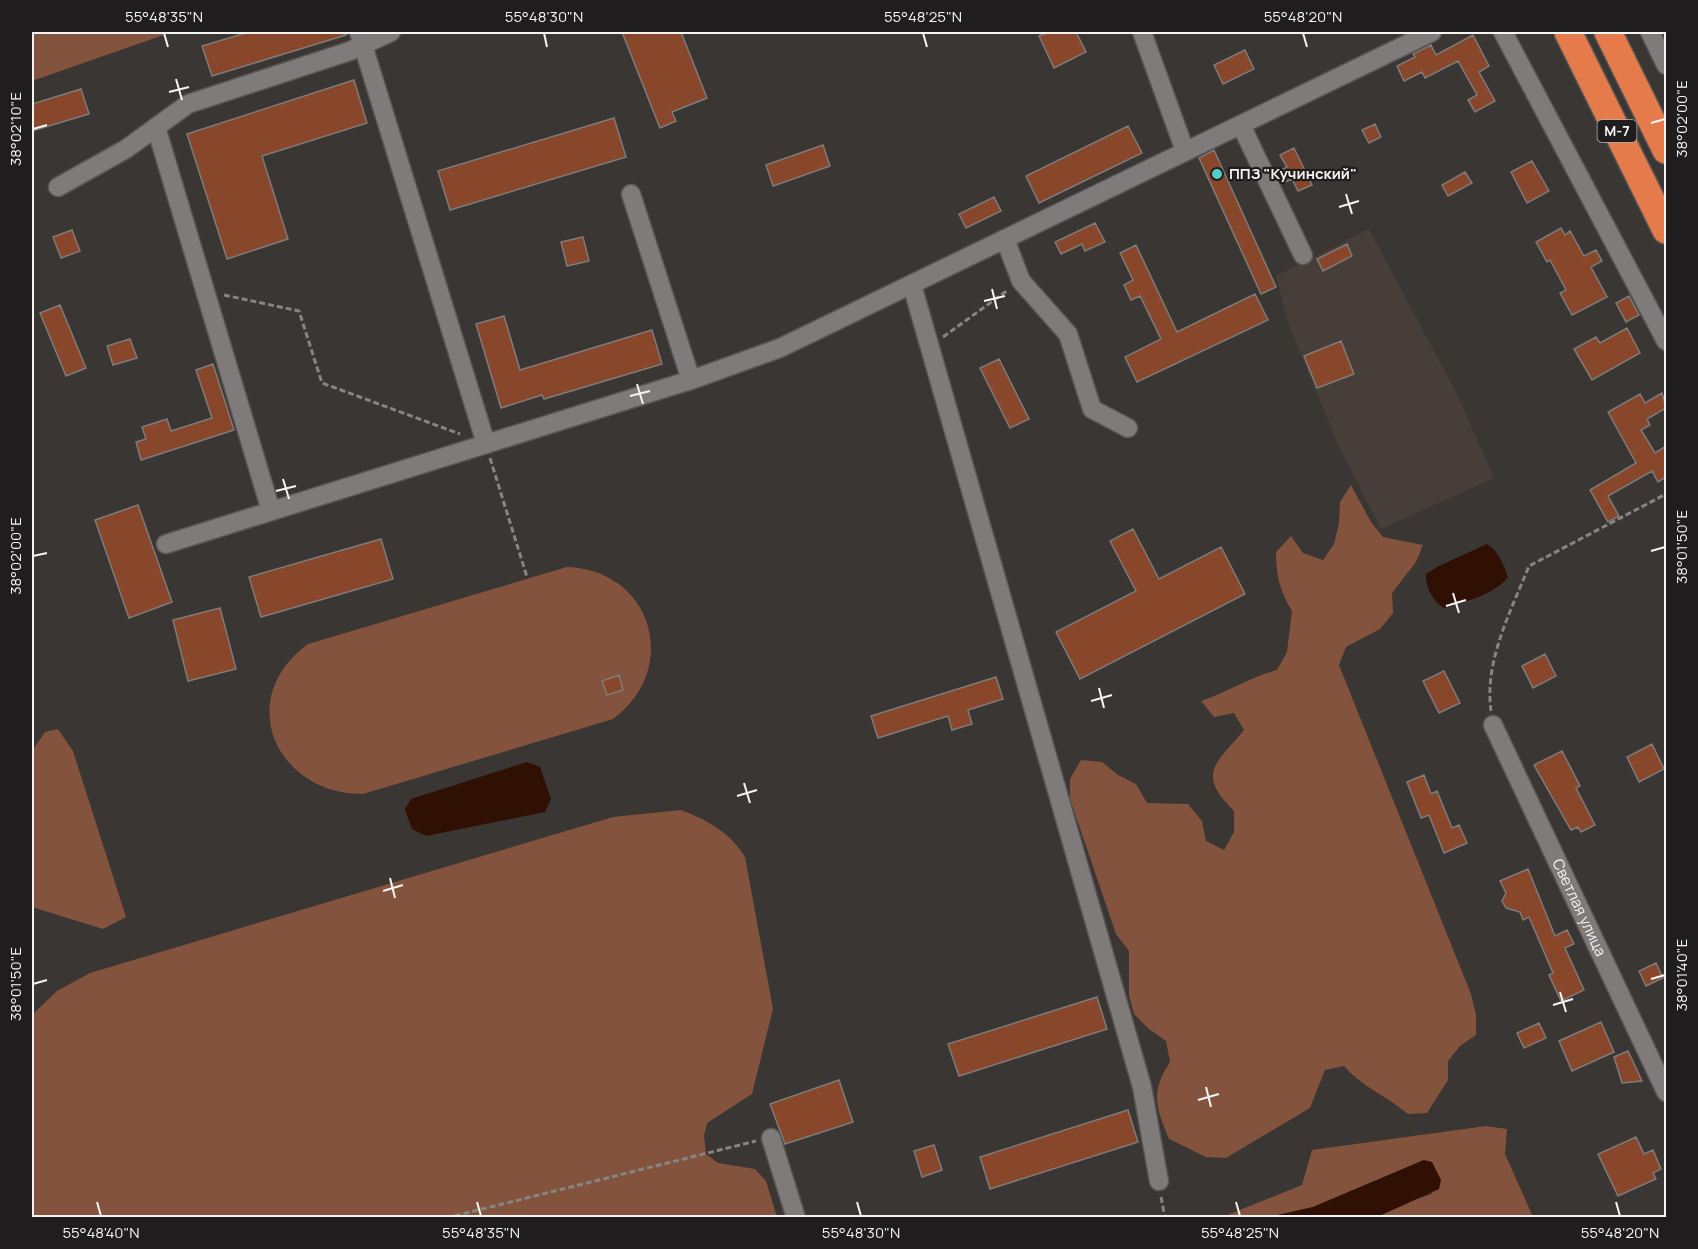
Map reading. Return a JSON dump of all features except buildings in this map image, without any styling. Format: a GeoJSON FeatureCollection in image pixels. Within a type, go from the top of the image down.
{"type":"FeatureCollection","features":[{"type":"Feature","properties":{"kind":"highway","name":"М-7"},"geometry":{"type":"LineString","coordinates":[[1568,32],[1666,230]]}},
{"type":"Feature","properties":{"kind":"highway","name":"М-7"},"geometry":{"type":"LineString","coordinates":[[1608,32],[1666,150]]}},
{"type":"Feature","properties":{"kind":"street"},"geometry":{"type":"LineString","coordinates":[[58,187],[126,149],[188,104],[361,38],[391,32]]}},
{"type":"Feature","properties":{"kind":"street"},"geometry":{"type":"LineString","coordinates":[[1142,32],[1185,151]]}},
{"type":"Feature","properties":{"kind":"street"},"geometry":{"type":"LineString","coordinates":[[166,544],[691,380],[780,348],[1432,32]]}},
{"type":"Feature","properties":{"kind":"street"},"geometry":{"type":"LineString","coordinates":[[1503,32],[1666,341]]}},
{"type":"Feature","properties":{"kind":"street"},"geometry":{"type":"LineString","coordinates":[[1650,32],[1666,65]]}},
{"type":"Feature","properties":{"kind":"street"},"geometry":{"type":"LineString","coordinates":[[361,38],[486,444]]}},
{"type":"Feature","properties":{"kind":"street"},"geometry":{"type":"LineString","coordinates":[[1241,125],[1302,255]]}},
{"type":"Feature","properties":{"kind":"street"},"geometry":{"type":"LineString","coordinates":[[156,127],[271,512]]}},
{"type":"Feature","properties":{"kind":"street"},"geometry":{"type":"LineString","coordinates":[[631,194],[691,380]]}},
{"type":"Feature","properties":{"kind":"street"},"geometry":{"type":"LineString","coordinates":[[1005,239],[1021,281],[1068,334],[1092,409],[1128,428]]}},
{"type":"Feature","properties":{"kind":"street"},"geometry":{"type":"LineString","coordinates":[[912,285],[1142,1087],[1159,1181]]}},
{"type":"Feature","properties":{"kind":"street","name":"Светлая улица"},"geometry":{"type":"LineString","coordinates":[[1493,725],[1666,1092]]}},
{"type":"Feature","properties":{"kind":"street"},"geometry":{"type":"LineString","coordinates":[[771,1138],[796,1218]]}},
{"type":"Feature","properties":{"kind":"path"},"geometry":{"type":"LineString","coordinates":[[930,347],[1021,281]]}},
{"type":"Feature","properties":{"kind":"path"},"geometry":{"type":"LineString","coordinates":[[205,290],[299,311],[322,383],[486,444],[527,577]]}},
{"type":"Feature","properties":{"kind":"path"},"geometry":{"type":"LineString","coordinates":[[1493,725],[1489,693],[1492,667],[1529,566],[1666,494]]}},
{"type":"Feature","properties":{"kind":"path"},"geometry":{"type":"LineString","coordinates":[[446,1218],[771,1138]]}},
{"type":"Feature","properties":{"kind":"path"},"geometry":{"type":"LineString","coordinates":[[1159,1181],[1165,1218]]}},
{"type":"Feature","properties":{"kind":"shaded area"},"geometry":{"type":"Polygon","coordinates":[[[32,32],[172,32],[32,81],[32,32]]]}},
{"type":"Feature","properties":{"kind":"shaded area"},"geometry":{"type":"Polygon","coordinates":[[[1369,229],[1459,398],[1494,478],[1381,529],[1339,447],[1288,323],[1276,276],[1369,229]]]}},
{"type":"Feature","properties":{"kind":"shaded area"},"geometry":{"type":"Polygon","coordinates":[[[1351,485],[1371,522],[1383,537],[1423,545],[1416,562],[1392,593],[1393,613],[1380,629],[1346,647],[1339,665],[1471,994],[1476,1015],[1476,1035],[1460,1046],[1448,1061],[1448,1080],[1427,1113],[1408,1114],[1359,1080],[1344,1066],[1325,1070],[1310,1108],[1226,1158],[1206,1157],[1169,1139],[1161,1118],[1157,1091],[1170,1062],[1166,1041],[1134,1014],[1129,995],[1129,951],[1116,934],[1070,799],[1070,779],[1081,760],[1102,762],[1118,775],[1136,784],[1147,803],[1188,804],[1202,821],[1206,841],[1224,850],[1234,832],[1234,811],[1215,787],[1214,769],[1244,730],[1234,713],[1214,717],[1201,701],[1277,670],[1287,652],[1292,611],[1284,597],[1280,583],[1276,552],[1291,536],[1303,553],[1323,560],[1334,544],[1339,523],[1340,502],[1351,485]]]}},
{"type":"Feature","properties":{"kind":"shaded area"},"geometry":{"type":"Polygon","coordinates":[[[1487,544],[1497,554],[1508,577],[1479,597],[1444,608],[1436,602],[1430,593],[1426,574],[1487,544]]]}},
{"type":"Feature","properties":{"kind":"shaded area"},"geometry":{"type":"Polygon","coordinates":[[[567,567],[596,572],[620,585],[637,603],[648,625],[651,650],[647,675],[634,698],[613,719],[363,794],[333,790],[307,778],[288,761],[275,740],[270,716],[273,691],[285,666],[308,644],[567,567]]]}},
{"type":"Feature","properties":{"kind":"shaded area"},"geometry":{"type":"Polygon","coordinates":[[[58,729],[73,751],[126,917],[103,929],[32,907],[32,751],[45,732],[58,729]]]}},
{"type":"Feature","properties":{"kind":"shaded area"},"geometry":{"type":"Polygon","coordinates":[[[527,762],[540,767],[551,799],[545,812],[426,836],[412,829],[405,809],[411,799],[527,762]]]}},
{"type":"Feature","properties":{"kind":"shaded area"},"geometry":{"type":"Polygon","coordinates":[[[681,810],[717,828],[739,848],[745,857],[773,1009],[752,1094],[707,1123],[704,1136],[706,1154],[718,1163],[755,1169],[766,1181],[777,1217],[32,1217],[32,1015],[57,991],[90,973],[613,817],[681,810]]]}},
{"type":"Feature","properties":{"kind":"shaded area"},"geometry":{"type":"Polygon","coordinates":[[[1486,1126],[1507,1129],[1505,1154],[1533,1217],[1377,1217],[1407,1202],[1432,1194],[1424,1160],[1313,1207],[1269,1217],[1220,1218],[1302,1185],[1312,1150],[1486,1126]]]}},
{"type":"Feature","properties":{"kind":"shaded area"},"geometry":{"type":"Polygon","coordinates":[[[1424,1160],[1432,1162],[1441,1180],[1439,1189],[1377,1217],[1269,1217],[1313,1207],[1424,1160]]]}},
{"type":"Feature","properties":{"kind":"place","name":"ППЗ \"Кучинский\""},"geometry":{"type":"Point","coordinates":[1217,174]}}]}
